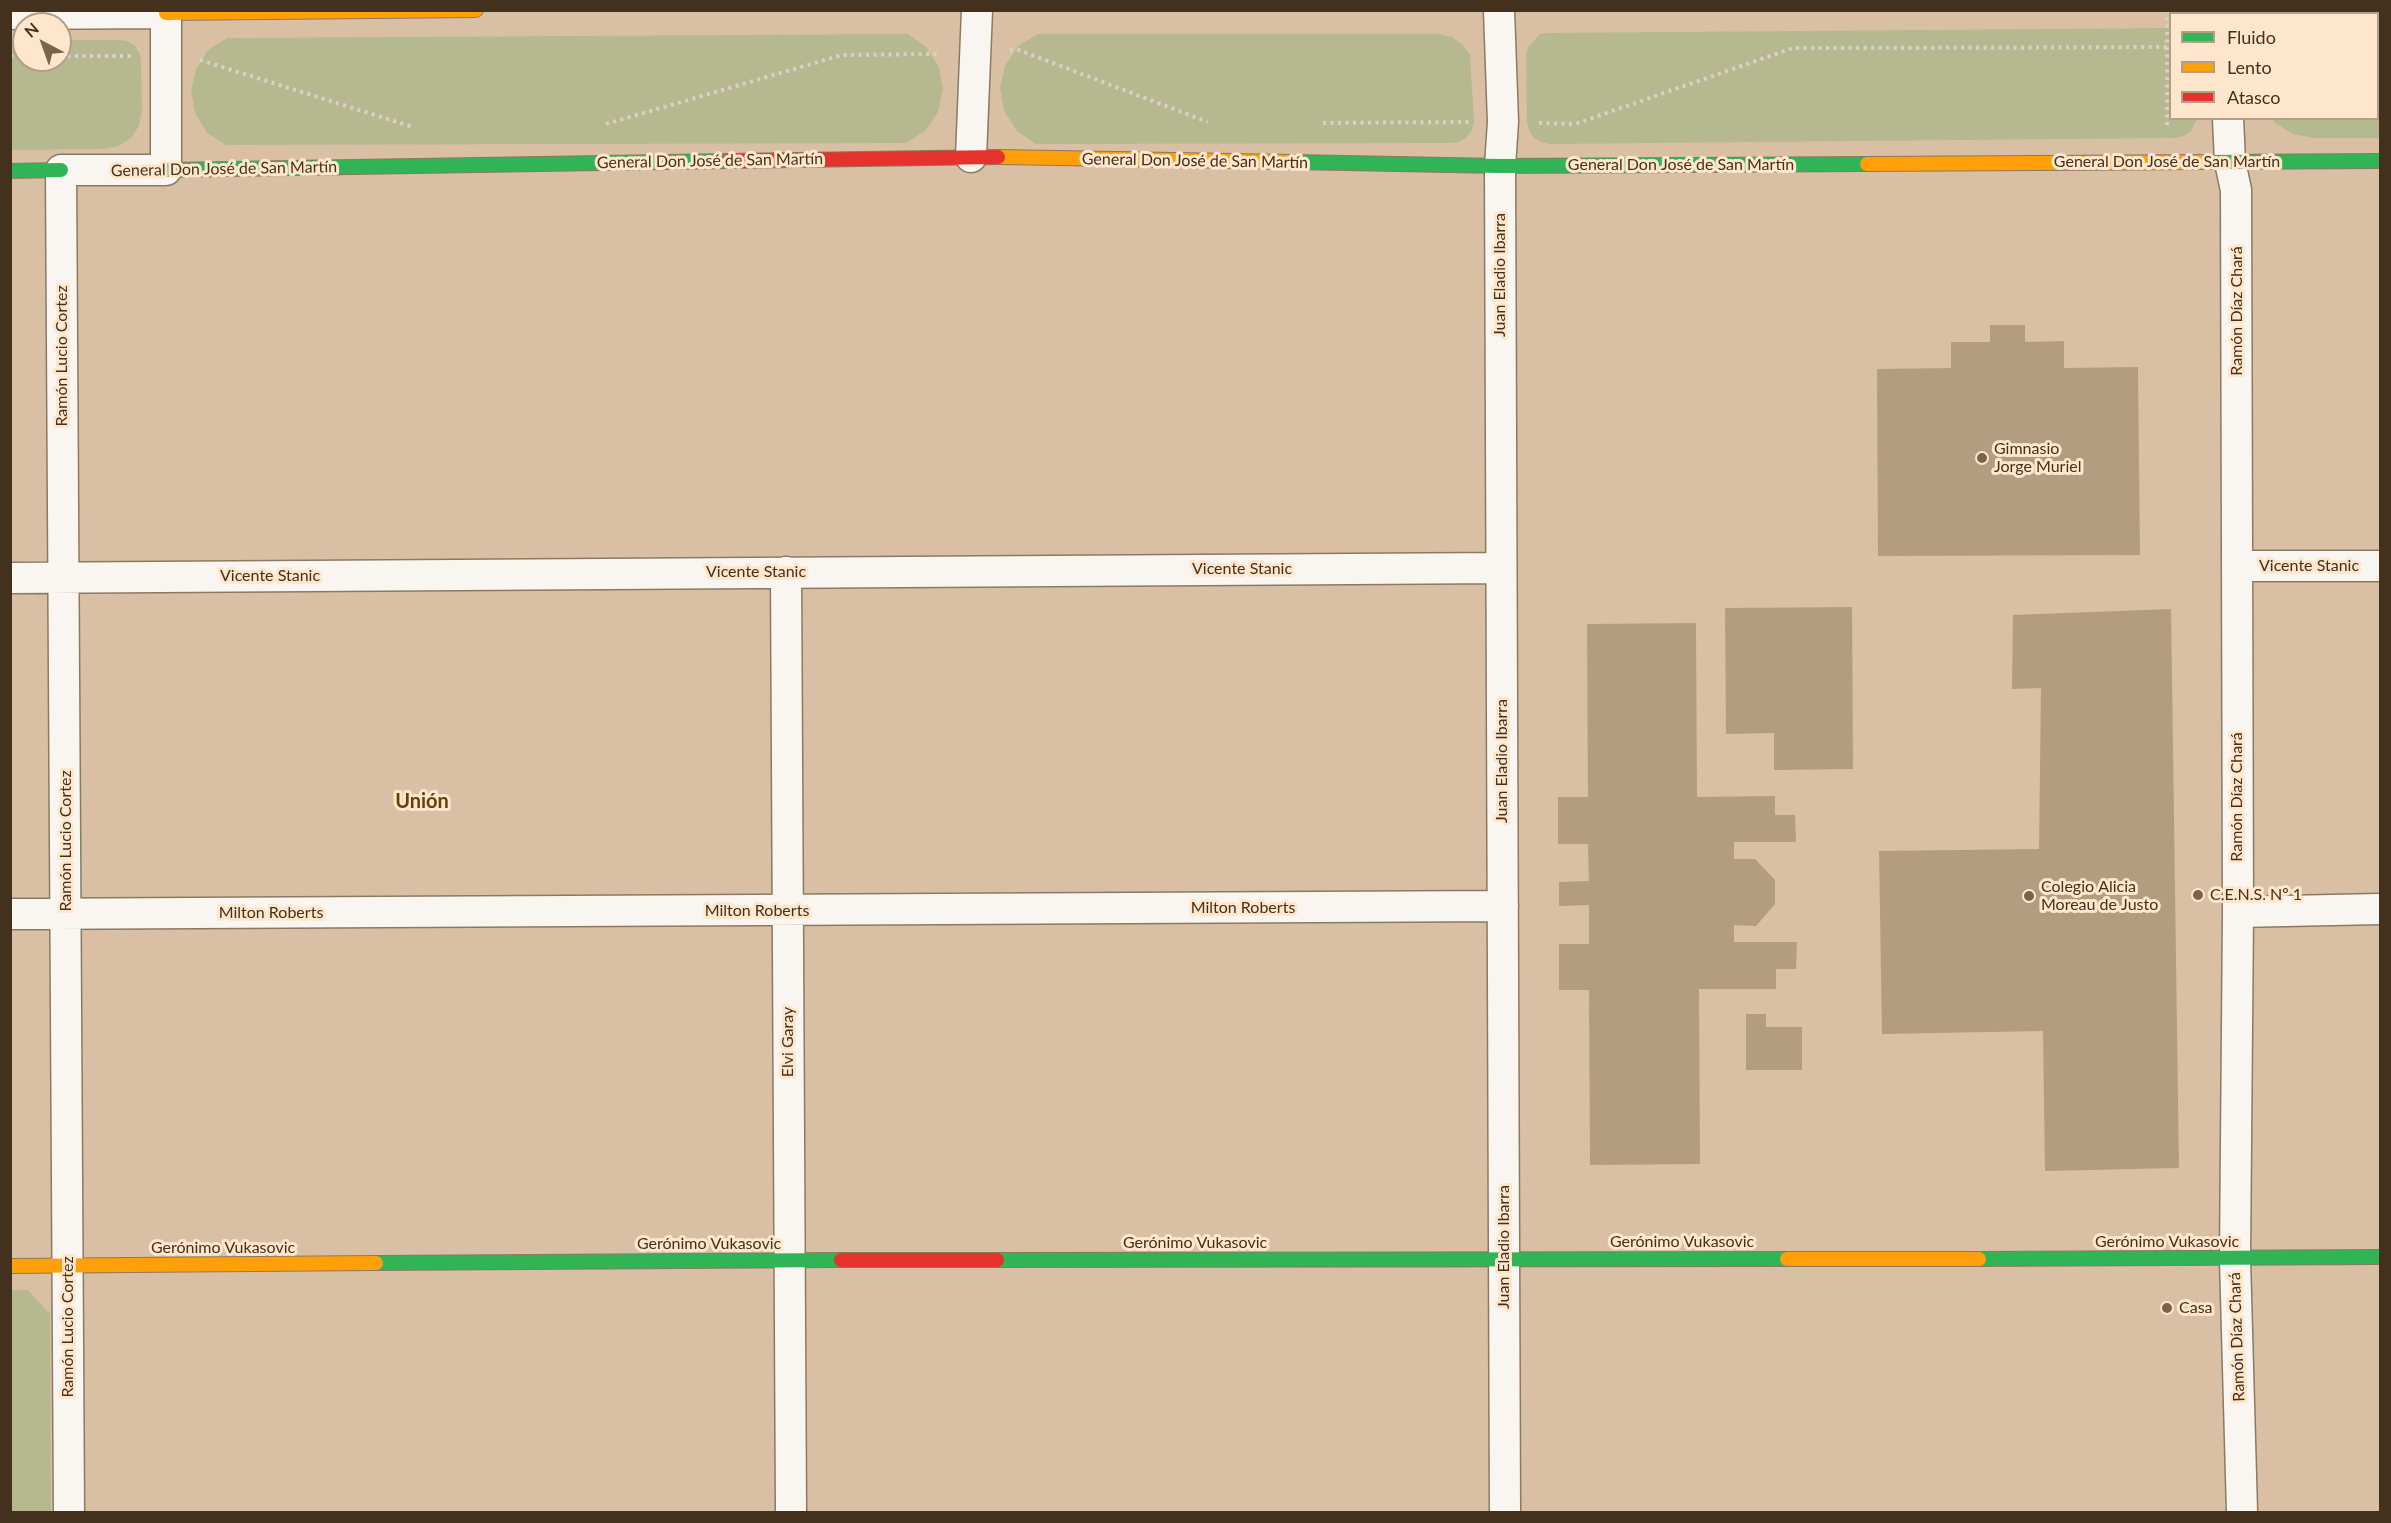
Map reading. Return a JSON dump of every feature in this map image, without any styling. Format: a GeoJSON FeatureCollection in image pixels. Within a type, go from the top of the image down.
{"type":"FeatureCollection","features":[{"type":"Feature","properties":{"kind":"street"},"geometry":{"type":"LineString","coordinates":[[10,14],[476,10]]}},
{"type":"Feature","properties":{"kind":"street"},"geometry":{"type":"LineString","coordinates":[[971,157],[977,10]]}},
{"type":"Feature","properties":{"kind":"street","name":"Juan Eladio Ibarra"},"geometry":{"type":"LineString","coordinates":[[1498,10],[1503,122],[1500,166],[1505,1512]]}},
{"type":"Feature","properties":{"kind":"street"},"geometry":{"type":"LineString","coordinates":[[166,12],[166,170]]}},
{"type":"Feature","properties":{"kind":"street","name":"Ramón Díaz Chará"},"geometry":{"type":"LineString","coordinates":[[2228,120],[2230,162],[2236,190],[2238,912],[2235,1259],[2242,1512]]}},
{"type":"Feature","properties":{"kind":"street","name":"General Don José de San Martín"},"geometry":{"type":"LineString","coordinates":[[10,171],[971,157],[1500,166],[2380,161]]}},
{"type":"Feature","properties":{"kind":"street","name":"Ramón Lucio Cortez"},"geometry":{"type":"LineString","coordinates":[[61,171],[69,1512]]}},
{"type":"Feature","properties":{"kind":"street","name":"Vicente Stanic"},"geometry":{"type":"LineString","coordinates":[[2237,566],[2380,566]]}},
{"type":"Feature","properties":{"kind":"street","name":"Vicente Stanic"},"geometry":{"type":"LineString","coordinates":[[10,578],[1501,568]]}},
{"type":"Feature","properties":{"kind":"street","name":"Elvi Garay"},"geometry":{"type":"LineString","coordinates":[[786,572],[791,1512]]}},
{"type":"Feature","properties":{"kind":"street","name":"Milton Roberts"},"geometry":{"type":"LineString","coordinates":[[10,914],[1503,906]]}},
{"type":"Feature","properties":{"kind":"street"},"geometry":{"type":"LineString","coordinates":[[2238,912],[2380,909]]}},
{"type":"Feature","properties":{"kind":"street","name":"Gerónimo Vukasovic"},"geometry":{"type":"LineString","coordinates":[[10,1266],[790,1260],[2380,1257]]}},
{"type":"Feature","properties":{"kind":"path"},"geometry":{"type":"LineString","coordinates":[[2166,162],[2169,47],[2167,10]]}},
{"type":"Feature","properties":{"kind":"path"},"geometry":{"type":"LineString","coordinates":[[1316,123],[1575,124],[1793,48],[2169,47]]}},
{"type":"Feature","properties":{"kind":"path"},"geometry":{"type":"LineString","coordinates":[[603,125],[842,55],[1016,49],[1211,123]]}},
{"type":"Feature","properties":{"kind":"path"},"geometry":{"type":"LineString","coordinates":[[72,56],[166,56],[200,60],[414,127]]}},
{"type":"Feature","properties":{"kind":"green space"},"geometry":{"type":"Polygon","coordinates":[[[2169,28],[2169,120],[2196,120],[2191,131],[2175,138],[1550,144],[1533,137],[1529,130],[1526,55],[1528,47],[1540,34],[2169,28]]]}},
{"type":"Feature","properties":{"kind":"green space"},"geometry":{"type":"Polygon","coordinates":[[[2380,28],[2380,138],[2314,138],[2293,134],[2273,120],[2379,120],[2380,28]]]}},
{"type":"Feature","properties":{"kind":"green space"},"geometry":{"type":"Polygon","coordinates":[[[908,34],[926,47],[939,67],[943,89],[938,112],[925,131],[906,143],[226,145],[207,133],[195,113],[191,91],[196,69],[208,50],[227,38],[908,34]]]}},
{"type":"Feature","properties":{"kind":"green space"},"geometry":{"type":"Polygon","coordinates":[[[1038,34],[1439,34],[1452,37],[1462,44],[1470,55],[1474,121],[1467,137],[1459,142],[1450,143],[1036,144],[1017,131],[1004,111],[1000,88],[1005,66],[1018,46],[1038,34]]]}},
{"type":"Feature","properties":{"kind":"green space"},"geometry":{"type":"Polygon","coordinates":[[[10,40],[12,40],[12,72],[72,72],[72,40],[119,40],[127,41],[135,46],[140,54],[141,62],[142,111],[139,126],[131,138],[119,146],[104,149],[11,150],[10,40]]]}},
{"type":"Feature","properties":{"kind":"green space"},"geometry":{"type":"Polygon","coordinates":[[[11,1290],[28,1290],[50,1314],[51,1512],[11,1512],[11,1290]]]}},
{"type":"Feature","properties":{"kind":"building","name":"Gimnasio Jorge Muriel"},"geometry":{"type":"Polygon","coordinates":[[[1990,325],[2025,325],[2025,342],[2064,341],[2064,368],[2138,367],[2140,555],[1878,556],[1877,369],[1951,368],[1951,342],[1990,342],[1990,325]]]}},
{"type":"Feature","properties":{"kind":"building"},"geometry":{"type":"Polygon","coordinates":[[[1852,607],[1853,769],[1774,770],[1774,733],[1726,734],[1725,608],[1852,607]]]}},
{"type":"Feature","properties":{"kind":"building"},"geometry":{"type":"Polygon","coordinates":[[[2171,609],[2179,1168],[2045,1171],[2043,1031],[1882,1034],[1879,851],[2039,849],[2041,688],[2012,689],[2013,615],[2171,609]]]}},
{"type":"Feature","properties":{"kind":"building"},"geometry":{"type":"Polygon","coordinates":[[[1696,623],[1697,797],[1775,796],[1775,815],[1795,815],[1796,842],[1734,842],[1734,859],[1755,859],[1775,880],[1775,904],[1756,926],[1734,925],[1734,942],[1797,942],[1796,969],[1776,969],[1776,989],[1699,989],[1700,1164],[1590,1165],[1589,990],[1559,990],[1559,944],[1589,944],[1589,905],[1559,906],[1559,882],[1589,881],[1588,844],[1558,844],[1558,797],[1588,797],[1587,624],[1696,623]]]}},
{"type":"Feature","properties":{"kind":"building"},"geometry":{"type":"Polygon","coordinates":[[[1746,1014],[1766,1014],[1766,1027],[1802,1027],[1802,1070],[1746,1070],[1746,1014]]]}},
{"type":"Feature","properties":{"kind":"traffic: fast"},"geometry":{"type":"LineString","coordinates":[[166,170],[728,161]]}},
{"type":"Feature","properties":{"kind":"traffic: fast"},"geometry":{"type":"LineString","coordinates":[[2209,162],[2380,161]]}},
{"type":"Feature","properties":{"kind":"traffic: fast"},"geometry":{"type":"LineString","coordinates":[[1293,162],[1500,166],[1867,164]]}},
{"type":"Feature","properties":{"kind":"traffic: fast"},"geometry":{"type":"LineString","coordinates":[[10,171],[61,170]]}},
{"type":"Feature","properties":{"kind":"traffic: fast"},"geometry":{"type":"LineString","coordinates":[[1979,1259],[2380,1257]]}},
{"type":"Feature","properties":{"kind":"traffic: fast"},"geometry":{"type":"LineString","coordinates":[[997,1260],[1787,1259]]}},
{"type":"Feature","properties":{"kind":"traffic: fast"},"geometry":{"type":"LineString","coordinates":[[376,1263],[841,1260]]}},
{"type":"Feature","properties":{"kind":"traffic: slow"},"geometry":{"type":"LineString","coordinates":[[166,13],[476,10]]}},
{"type":"Feature","properties":{"kind":"traffic: slow"},"geometry":{"type":"LineString","coordinates":[[998,157],[1293,162]]}},
{"type":"Feature","properties":{"kind":"traffic: slow"},"geometry":{"type":"LineString","coordinates":[[1867,164],[2209,162]]}},
{"type":"Feature","properties":{"kind":"traffic: slow"},"geometry":{"type":"LineString","coordinates":[[1787,1259],[1979,1259]]}},
{"type":"Feature","properties":{"kind":"traffic: slow"},"geometry":{"type":"LineString","coordinates":[[10,1266],[376,1263]]}},
{"type":"Feature","properties":{"kind":"traffic: jam"},"geometry":{"type":"LineString","coordinates":[[728,161],[998,157]]}},
{"type":"Feature","properties":{"kind":"traffic: jam"},"geometry":{"type":"LineString","coordinates":[[841,1260],[997,1260]]}},
{"type":"Feature","properties":{"kind":"place","name":"Gimnasio Jorge Muriel"},"geometry":{"type":"Point","coordinates":[1982,458]}},
{"type":"Feature","properties":{"kind":"place","name":"C.E.N.S. Nº 1"},"geometry":{"type":"Point","coordinates":[2198,895]}},
{"type":"Feature","properties":{"kind":"place","name":"Colegio Alicia Moreau de Justo"},"geometry":{"type":"Point","coordinates":[2029,896]}},
{"type":"Feature","properties":{"kind":"place","name":"Casa"},"geometry":{"type":"Point","coordinates":[2167,1308]}},
{"type":"Feature","properties":{"kind":"district","name":"Unión"},"geometry":{"type":"Point","coordinates":[422,802]}}]}
